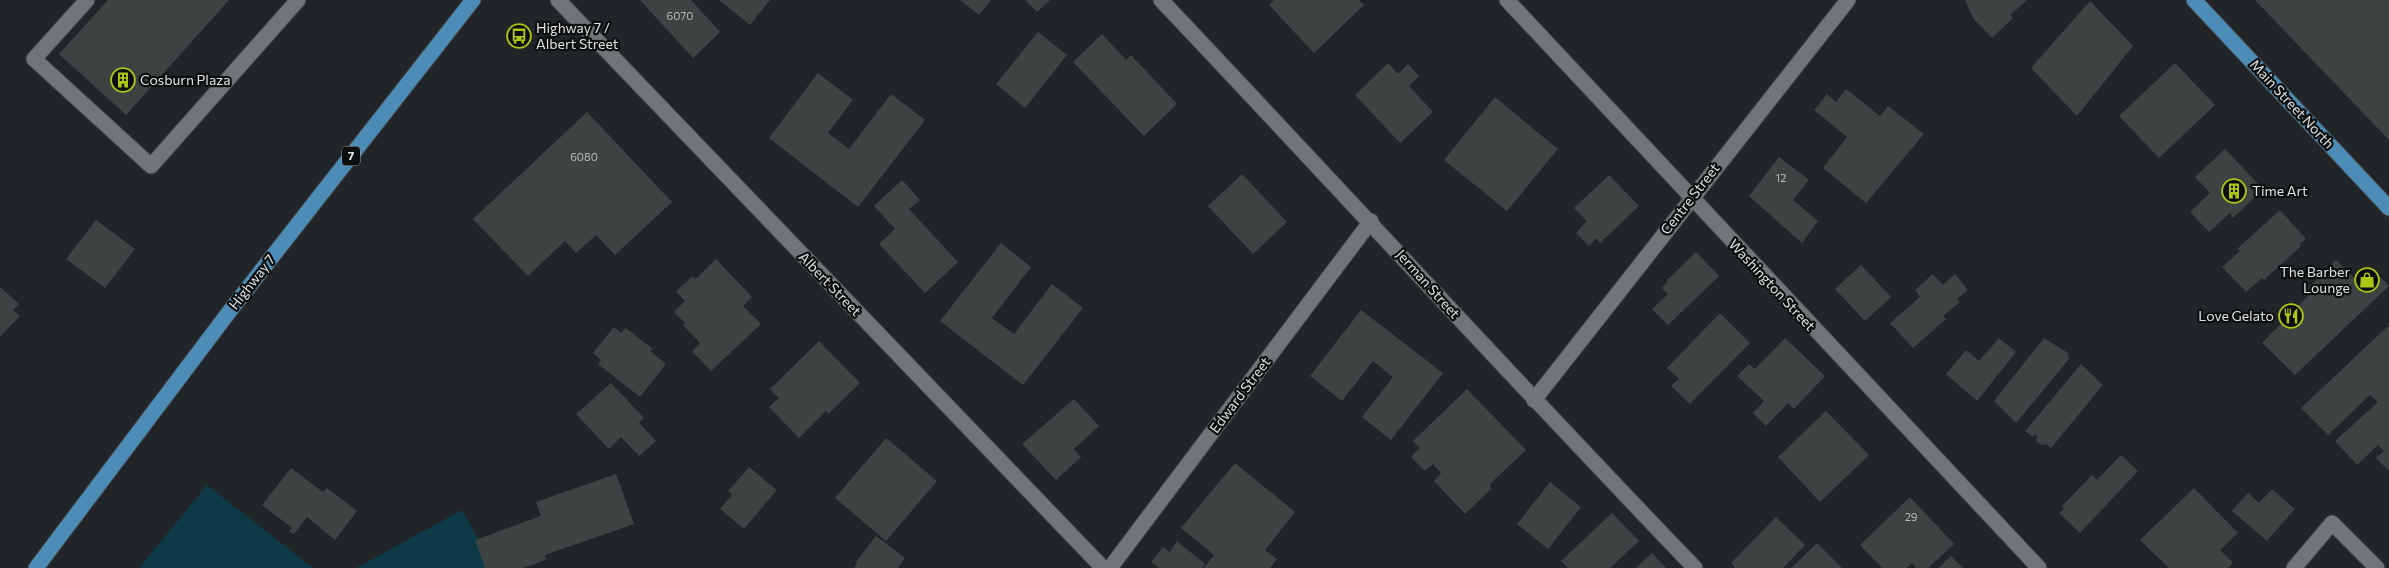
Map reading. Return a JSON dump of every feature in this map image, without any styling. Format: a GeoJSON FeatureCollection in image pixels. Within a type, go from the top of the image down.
{"type":"FeatureCollection","features":[{"type":"Feature","properties":{"kind":"main road","name":"Highway 7"},"geometry":{"type":"LineString","coordinates":[[36,568],[229,312],[473,0]]}},
{"type":"Feature","properties":{"kind":"main road","name":"Main Street North"},"geometry":{"type":"LineString","coordinates":[[2194,0],[2389,208]]}},
{"type":"Feature","properties":{"kind":"street"},"geometry":{"type":"LineString","coordinates":[[87,0],[34,60],[150,166],[298,0]]}},
{"type":"Feature","properties":{"kind":"street","name":"Albert Street"},"geometry":{"type":"LineString","coordinates":[[558,0],[1103,568]]}},
{"type":"Feature","properties":{"kind":"street","name":"Jerman Street"},"geometry":{"type":"LineString","coordinates":[[1161,0],[1371,221],[1534,400],[1695,568]]}},
{"type":"Feature","properties":{"kind":"street","name":"Washington Street"},"geometry":{"type":"LineString","coordinates":[[1507,0],[2038,568]]}},
{"type":"Feature","properties":{"kind":"street","name":"Centre Street"},"geometry":{"type":"LineString","coordinates":[[1534,400],[1848,0]]}},
{"type":"Feature","properties":{"kind":"street","name":"Edward Street"},"geometry":{"type":"LineString","coordinates":[[1110,568],[1371,221]]}},
{"type":"Feature","properties":{"kind":"street"},"geometry":{"type":"LineString","coordinates":[[2294,568],[2332,523],[2372,566]]}},
{"type":"Feature","properties":{"kind":"shaded area"},"geometry":{"type":"Polygon","coordinates":[[[207,485],[313,568],[139,568],[207,485]]]}},
{"type":"Feature","properties":{"kind":"shaded area"},"geometry":{"type":"Polygon","coordinates":[[[462,510],[495,568],[356,568],[462,510]]]}},
{"type":"Feature","properties":{"kind":"building","name":"Cosburn Plaza"},"geometry":{"type":"Polygon","coordinates":[[[108,0],[229,0],[126,115],[59,54],[108,0]]]}},
{"type":"Feature","properties":{"kind":"building"},"geometry":{"type":"Polygon","coordinates":[[[640,0],[691,0],[720,32],[693,58],[640,0]]]}},
{"type":"Feature","properties":{"kind":"building"},"geometry":{"type":"Polygon","coordinates":[[[719,0],[770,0],[750,25],[719,0]]]}},
{"type":"Feature","properties":{"kind":"building"},"geometry":{"type":"Polygon","coordinates":[[[960,0],[991,0],[979,15],[960,0]]]}},
{"type":"Feature","properties":{"kind":"building"},"geometry":{"type":"Polygon","coordinates":[[[1025,0],[1050,0],[1037,12],[1025,0]]]}},
{"type":"Feature","properties":{"kind":"building"},"geometry":{"type":"Polygon","coordinates":[[[1274,0],[1359,0],[1364,5],[1314,53],[1269,5],[1274,0]]]}},
{"type":"Feature","properties":{"kind":"building"},"geometry":{"type":"Polygon","coordinates":[[[1965,0],[2027,0],[2010,15],[2013,18],[1992,38],[1973,18],[1965,0]]]}},
{"type":"Feature","properties":{"kind":"building"},"geometry":{"type":"Polygon","coordinates":[[[2255,0],[2389,0],[2389,140],[2255,0]]]}},
{"type":"Feature","properties":{"kind":"building"},"geometry":{"type":"Polygon","coordinates":[[[2090,1],[2133,46],[2077,116],[2031,68],[2090,1]]]}},
{"type":"Feature","properties":{"kind":"building"},"geometry":{"type":"Polygon","coordinates":[[[1038,32],[1067,55],[1025,108],[996,84],[1038,32]]]}},
{"type":"Feature","properties":{"kind":"building"},"geometry":{"type":"Polygon","coordinates":[[[1102,34],[1126,60],[1131,55],[1177,104],[1144,136],[1073,62],[1102,34]]]}},
{"type":"Feature","properties":{"kind":"building"},"geometry":{"type":"Polygon","coordinates":[[[1388,63],[1398,74],[1408,64],[1419,76],[1409,86],[1433,112],[1400,143],[1355,95],[1388,63]]]}},
{"type":"Feature","properties":{"kind":"building"},"geometry":{"type":"Polygon","coordinates":[[[2175,63],[2215,105],[2159,158],[2119,116],[2175,63]]]}},
{"type":"Feature","properties":{"kind":"building"},"geometry":{"type":"Polygon","coordinates":[[[818,73],[853,100],[828,133],[849,149],[891,94],[925,120],[858,207],[769,138],[818,73]]]}},
{"type":"Feature","properties":{"kind":"building"},"geometry":{"type":"Polygon","coordinates":[[[1846,89],[1880,116],[1888,106],[1924,134],[1866,203],[1823,168],[1847,137],[1814,110],[1827,94],[1836,102],[1846,89]]]}},
{"type":"Feature","properties":{"kind":"building"},"geometry":{"type":"Polygon","coordinates":[[[1495,97],[1558,149],[1507,211],[1444,160],[1495,97]]]}},
{"type":"Feature","properties":{"kind":"building"},"geometry":{"type":"Polygon","coordinates":[[[587,112],[672,202],[615,255],[596,235],[576,253],[565,241],[528,276],[473,219],[587,112]]]}},
{"type":"Feature","properties":{"kind":"building","name":"Time Art"},"geometry":{"type":"Polygon","coordinates":[[[2225,149],[2263,189],[2233,218],[2230,213],[2209,232],[2190,212],[2210,193],[2195,177],[2225,149]]]}},
{"type":"Feature","properties":{"kind":"building"},"geometry":{"type":"Polygon","coordinates":[[[1779,157],[1809,180],[1793,200],[1818,221],[1802,243],[1749,196],[1779,157]]]}},
{"type":"Feature","properties":{"kind":"building"},"geometry":{"type":"Polygon","coordinates":[[[1242,174],[1287,222],[1253,254],[1208,206],[1242,174]]]}},
{"type":"Feature","properties":{"kind":"building"},"geometry":{"type":"Polygon","coordinates":[[[1609,175],[1639,206],[1600,243],[1596,238],[1589,246],[1576,233],[1587,221],[1574,208],[1609,175]]]}},
{"type":"Feature","properties":{"kind":"building"},"geometry":{"type":"Polygon","coordinates":[[[902,180],[920,200],[909,209],[958,262],[925,293],[879,244],[895,229],[874,206],[902,180]]]}},
{"type":"Feature","properties":{"kind":"building"},"geometry":{"type":"Polygon","coordinates":[[[2280,210],[2306,239],[2299,244],[2301,246],[2264,280],[2262,278],[2246,292],[2222,267],[2240,251],[2237,249],[2280,210]]]}},
{"type":"Feature","properties":{"kind":"building"},"geometry":{"type":"Polygon","coordinates":[[[96,220],[135,249],[105,288],[66,259],[96,220]]]}},
{"type":"Feature","properties":{"kind":"building"},"geometry":{"type":"Polygon","coordinates":[[[1001,243],[1031,267],[992,318],[1014,334],[1052,284],[1083,308],[1023,385],[940,321],[1001,243]]]}},
{"type":"Feature","properties":{"kind":"building"},"geometry":{"type":"Polygon","coordinates":[[[1696,252],[1719,276],[1668,325],[1652,309],[1668,294],[1662,288],[1668,281],[1666,281],[1696,252]]]}},
{"type":"Feature","properties":{"kind":"building"},"geometry":{"type":"Polygon","coordinates":[[[716,259],[752,297],[743,306],[761,324],[711,371],[692,351],[700,343],[674,312],[685,301],[676,291],[693,276],[696,279],[716,259]]]}},
{"type":"Feature","properties":{"kind":"building"},"geometry":{"type":"Polygon","coordinates":[[[2336,260],[2355,279],[2369,266],[2389,286],[2295,375],[2262,343],[2308,296],[2304,292],[2336,260]]]}},
{"type":"Feature","properties":{"kind":"building"},"geometry":{"type":"Polygon","coordinates":[[[1861,265],[1891,297],[1865,321],[1835,289],[1861,265]]]}},
{"type":"Feature","properties":{"kind":"building"},"geometry":{"type":"Polygon","coordinates":[[[1933,274],[1943,285],[1955,274],[1968,290],[1957,299],[1960,302],[1943,316],[1946,319],[1913,348],[1890,323],[1920,297],[1915,290],[1933,274]]]}},
{"type":"Feature","properties":{"kind":"building"},"geometry":{"type":"Polygon","coordinates":[[[0,287],[19,304],[13,310],[20,316],[0,337],[0,287]]]}},
{"type":"Feature","properties":{"kind":"building"},"geometry":{"type":"Polygon","coordinates":[[[1361,310],[1443,373],[1391,440],[1362,417],[1393,377],[1373,361],[1342,401],[1310,376],[1361,310]]]}},
{"type":"Feature","properties":{"kind":"building"},"geometry":{"type":"Polygon","coordinates":[[[1720,313],[1750,343],[1690,404],[1671,386],[1679,379],[1667,368],[1720,313]]]}},
{"type":"Feature","properties":{"kind":"building"},"geometry":{"type":"Polygon","coordinates":[[[2388,326],[2389,471],[2376,458],[2384,451],[2378,445],[2357,465],[2335,441],[2378,402],[2370,395],[2328,435],[2301,408],[2388,326]]]}},
{"type":"Feature","properties":{"kind":"building"},"geometry":{"type":"Polygon","coordinates":[[[614,327],[621,333],[626,328],[653,349],[650,351],[666,364],[640,397],[598,364],[601,360],[593,353],[614,327]]]}},
{"type":"Feature","properties":{"kind":"building"},"geometry":{"type":"Polygon","coordinates":[[[1785,338],[1825,376],[1794,409],[1788,403],[1766,426],[1753,413],[1764,401],[1737,376],[1749,364],[1755,369],[1785,338]]]}},
{"type":"Feature","properties":{"kind":"building"},"geometry":{"type":"Polygon","coordinates":[[[1999,338],[2016,352],[1977,401],[1946,374],[1966,350],[1979,361],[1999,338]]]}},
{"type":"Feature","properties":{"kind":"building"},"geometry":{"type":"Polygon","coordinates":[[[2044,338],[2068,353],[2069,359],[2016,423],[1994,401],[2044,338]]]}},
{"type":"Feature","properties":{"kind":"building"},"geometry":{"type":"Polygon","coordinates":[[[819,341],[860,383],[828,414],[826,411],[799,438],[769,407],[779,398],[770,389],[819,341]]]}},
{"type":"Feature","properties":{"kind":"building"},"geometry":{"type":"Polygon","coordinates":[[[2081,364],[2103,385],[2051,448],[2046,444],[2041,445],[2036,441],[2037,436],[2035,434],[2033,437],[2025,431],[2081,364]]]}},
{"type":"Feature","properties":{"kind":"building"},"geometry":{"type":"Polygon","coordinates":[[[611,383],[644,418],[639,423],[656,441],[639,456],[621,437],[609,449],[576,414],[611,383]]]}},
{"type":"Feature","properties":{"kind":"building"},"geometry":{"type":"Polygon","coordinates":[[[1467,389],[1526,450],[1490,484],[1491,489],[1465,514],[1434,481],[1441,473],[1433,464],[1425,471],[1411,457],[1419,448],[1413,441],[1467,389]]]}},
{"type":"Feature","properties":{"kind":"building"},"geometry":{"type":"Polygon","coordinates":[[[1074,399],[1099,426],[1074,449],[1081,457],[1056,480],[1022,444],[1074,399]]]}},
{"type":"Feature","properties":{"kind":"building"},"geometry":{"type":"Polygon","coordinates":[[[1826,411],[1869,455],[1820,502],[1778,457],[1826,411]]]}},
{"type":"Feature","properties":{"kind":"building"},"geometry":{"type":"Polygon","coordinates":[[[886,438],[937,481],[886,541],[835,498],[886,438]]]}},
{"type":"Feature","properties":{"kind":"building"},"geometry":{"type":"Polygon","coordinates":[[[2121,455],[2138,471],[2080,533],[2059,513],[2064,508],[2062,506],[2092,475],[2097,480],[2121,455]]]}},
{"type":"Feature","properties":{"kind":"building"},"geometry":{"type":"Polygon","coordinates":[[[1235,463],[1295,512],[1265,550],[1277,559],[1270,568],[1204,568],[1214,555],[1181,528],[1235,463]]]}},
{"type":"Feature","properties":{"kind":"building"},"geometry":{"type":"Polygon","coordinates":[[[749,467],[777,490],[744,529],[720,509],[732,495],[728,491],[749,467]]]}},
{"type":"Feature","properties":{"kind":"building"},"geometry":{"type":"Polygon","coordinates":[[[291,468],[323,492],[327,488],[357,511],[335,540],[307,517],[294,534],[289,531],[292,528],[262,505],[291,468]]]}},
{"type":"Feature","properties":{"kind":"building"},"geometry":{"type":"Polygon","coordinates":[[[616,474],[634,524],[545,555],[546,560],[523,568],[485,568],[475,540],[541,516],[536,502],[616,474]]]}},
{"type":"Feature","properties":{"kind":"building"},"geometry":{"type":"Polygon","coordinates":[[[1550,482],[1581,507],[1548,549],[1517,524],[1550,482]]]}},
{"type":"Feature","properties":{"kind":"building"},"geometry":{"type":"Polygon","coordinates":[[[2194,488],[2238,533],[2220,550],[2233,563],[2228,568],[2169,568],[2140,540],[2194,488]]]}},
{"type":"Feature","properties":{"kind":"building"},"geometry":{"type":"Polygon","coordinates":[[[2272,489],[2295,509],[2267,541],[2232,511],[2248,493],[2259,503],[2272,489]]]}},
{"type":"Feature","properties":{"kind":"building"},"geometry":{"type":"Polygon","coordinates":[[[1910,497],[1954,544],[1928,568],[1916,568],[1912,563],[1907,568],[1882,568],[1860,545],[1910,497]]]}},
{"type":"Feature","properties":{"kind":"building"},"geometry":{"type":"Polygon","coordinates":[[[1612,513],[1639,541],[1610,568],[1568,568],[1561,561],[1612,513]]]}},
{"type":"Feature","properties":{"kind":"building"},"geometry":{"type":"Polygon","coordinates":[[[1776,517],[1805,545],[1783,568],[1735,568],[1731,563],[1776,517]]]}},
{"type":"Feature","properties":{"kind":"building"},"geometry":{"type":"Polygon","coordinates":[[[876,536],[905,558],[898,568],[854,568],[856,562],[876,536]]]}},
{"type":"Feature","properties":{"kind":"building"},"geometry":{"type":"Polygon","coordinates":[[[1177,541],[1205,564],[1202,568],[1159,568],[1151,562],[1163,547],[1170,552],[1177,541]]]}},
{"type":"Feature","properties":{"kind":"building"},"geometry":{"type":"Polygon","coordinates":[[[1817,543],[1842,568],[1791,568],[1817,543]]]}},
{"type":"Feature","properties":{"kind":"building"},"geometry":{"type":"Polygon","coordinates":[[[1652,553],[1666,568],[1636,568],[1652,553]]]}},
{"type":"Feature","properties":{"kind":"building"},"geometry":{"type":"Polygon","coordinates":[[[1951,556],[1963,568],[1938,568],[1951,556]]]}},
{"type":"Feature","properties":{"kind":"place","name":"Highway 7 / Albert Street"},"geometry":{"type":"Point","coordinates":[519,36]}},
{"type":"Feature","properties":{"kind":"place","name":"Cosburn Plaza"},"geometry":{"type":"Point","coordinates":[123,80]}},
{"type":"Feature","properties":{"kind":"place","name":"Time Art"},"geometry":{"type":"Point","coordinates":[2234,191]}},
{"type":"Feature","properties":{"kind":"place","name":"The Barber Lounge"},"geometry":{"type":"Point","coordinates":[2367,280]}},
{"type":"Feature","properties":{"kind":"place","name":"Love Gelato"},"geometry":{"type":"Point","coordinates":[2291,316]}}]}
